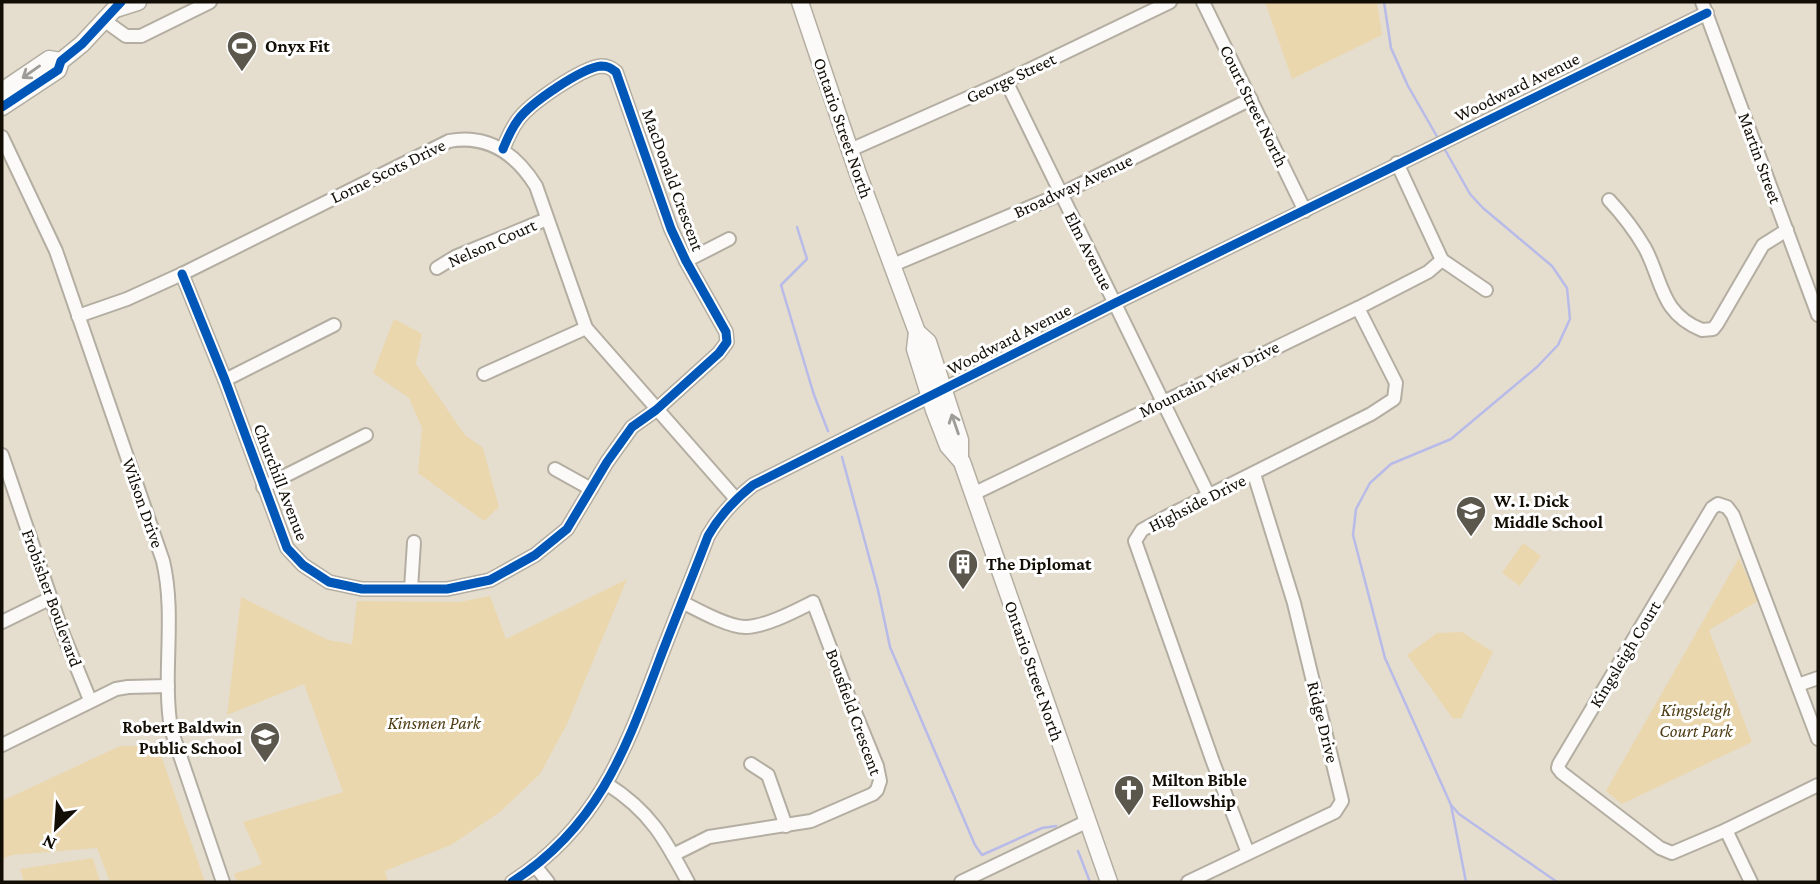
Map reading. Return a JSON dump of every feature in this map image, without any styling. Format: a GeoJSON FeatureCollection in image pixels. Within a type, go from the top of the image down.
{"type":"FeatureCollection","features":[{"type":"Feature","properties":{"kind":"main road"},"geometry":{"type":"LineString","coordinates":[[2,107],[58,70],[61,61],[114,10],[138,2]]}},
{"type":"Feature","properties":{"kind":"main road","name":"Ontario Street North"},"geometry":{"type":"LineString","coordinates":[[800,2],[850,150],[917,332],[928,342],[937,393],[960,440],[960,459],[1109,882]]}},
{"type":"Feature","properties":{"kind":"main road"},"geometry":{"type":"LineString","coordinates":[[2,91],[49,59],[61,61]]}},
{"type":"Feature","properties":{"kind":"street"},"geometry":{"type":"LineString","coordinates":[[114,10],[126,36],[141,36],[210,2]]}},
{"type":"Feature","properties":{"kind":"street","name":"George Street"},"geometry":{"type":"LineString","coordinates":[[850,150],[1006,81],[1170,2]]}},
{"type":"Feature","properties":{"kind":"street","name":"Court Street North"},"geometry":{"type":"LineString","coordinates":[[1203,2],[1305,211]]}},
{"type":"Feature","properties":{"kind":"street","name":"Woodward Avenue"},"geometry":{"type":"LineString","coordinates":[[512,882],[536,867],[587,812],[607,784],[625,749],[708,536],[720,515],[753,485],[1305,211],[1705,7]]}},
{"type":"Feature","properties":{"kind":"street","name":"Martin Street"},"geometry":{"type":"LineString","coordinates":[[1705,7],[1818,315]]}},
{"type":"Feature","properties":{"kind":"street","name":"MacDonald Crescent"},"geometry":{"type":"LineString","coordinates":[[503,149],[519,119],[534,103],[556,88],[598,66],[609,67],[616,72],[671,229],[726,332],[727,342],[719,353],[656,410]]}},
{"type":"Feature","properties":{"kind":"street","name":"Elm Avenue"},"geometry":{"type":"LineString","coordinates":[[1006,81],[1209,496]]}},
{"type":"Feature","properties":{"kind":"street","name":"Broadway Avenue"},"geometry":{"type":"LineString","coordinates":[[892,265],[1061,194],[1251,99]]}},
{"type":"Feature","properties":{"kind":"street","name":"Lorne Scots Drive"},"geometry":{"type":"LineString","coordinates":[[78,316],[127,299],[182,274],[449,141],[467,137],[503,149],[514,157],[536,186],[586,328],[736,499]]}},
{"type":"Feature","properties":{"kind":"street","name":"Wilson Drive"},"geometry":{"type":"LineString","coordinates":[[2,138],[50,236],[163,561],[169,599],[170,729],[223,882]]}},
{"type":"Feature","properties":{"kind":"street"},"geometry":{"type":"LineString","coordinates":[[1397,163],[1442,260],[1486,290]]}},
{"type":"Feature","properties":{"kind":"street"},"geometry":{"type":"LineString","coordinates":[[1609,200],[1624,215],[1645,249],[1668,305],[1702,330],[1713,329],[1717,324],[1763,245],[1787,230]]}},
{"type":"Feature","properties":{"kind":"street","name":"Nelson Court"},"geometry":{"type":"LineString","coordinates":[[437,268],[455,257],[547,219]]}},
{"type":"Feature","properties":{"kind":"street"},"geometry":{"type":"LineString","coordinates":[[686,261],[729,239]]}},
{"type":"Feature","properties":{"kind":"street","name":"Mountain View Drive"},"geometry":{"type":"LineString","coordinates":[[973,494],[1359,308],[1428,272],[1442,260]]}},
{"type":"Feature","properties":{"kind":"street","name":"Churchill Avenue"},"geometry":{"type":"LineString","coordinates":[[182,274],[225,380],[286,548],[303,565],[329,582],[362,589],[447,589],[491,580],[535,555],[567,529],[607,462],[632,427],[656,410]]}},
{"type":"Feature","properties":{"kind":"street","name":"Highside Drive"},"geometry":{"type":"LineString","coordinates":[[1248,853],[1135,541],[1142,530],[1386,406],[1394,399],[1396,383],[1359,308]]}},
{"type":"Feature","properties":{"kind":"street"},"geometry":{"type":"LineString","coordinates":[[225,380],[334,325]]}},
{"type":"Feature","properties":{"kind":"street"},"geometry":{"type":"LineString","coordinates":[[484,373],[586,328]]}},
{"type":"Feature","properties":{"kind":"street"},"geometry":{"type":"LineString","coordinates":[[263,487],[366,435]]}},
{"type":"Feature","properties":{"kind":"street","name":"Frobisher Boulevard"},"geometry":{"type":"LineString","coordinates":[[2,455],[7,492],[90,700]]}},
{"type":"Feature","properties":{"kind":"street"},"geometry":{"type":"LineString","coordinates":[[555,469],[591,489]]}},
{"type":"Feature","properties":{"kind":"street","name":"Ridge Drive"},"geometry":{"type":"LineString","coordinates":[[1188,882],[1335,812],[1342,801],[1294,603],[1254,474]]}},
{"type":"Feature","properties":{"kind":"street","name":"Kingsleigh Court"},"geometry":{"type":"LineString","coordinates":[[1818,739],[1733,514],[1727,507],[1716,505],[1558,768],[1562,774],[1664,851],[1672,853],[1682,851],[1818,785]]}},
{"type":"Feature","properties":{"kind":"street"},"geometry":{"type":"LineString","coordinates":[[411,589],[414,542]]}},
{"type":"Feature","properties":{"kind":"street"},"geometry":{"type":"LineString","coordinates":[[2,622],[51,598]]}},
{"type":"Feature","properties":{"kind":"street","name":"Bousfield Crescent"},"geometry":{"type":"LineString","coordinates":[[673,855],[709,837],[811,821],[864,798],[877,790],[880,780],[877,766],[813,602],[756,625],[742,627],[682,602]]}},
{"type":"Feature","properties":{"kind":"street"},"geometry":{"type":"LineString","coordinates":[[1798,685],[1818,678]]}},
{"type":"Feature","properties":{"kind":"street"},"geometry":{"type":"LineString","coordinates":[[2,745],[90,700],[128,687],[168,686]]}},
{"type":"Feature","properties":{"kind":"street"},"geometry":{"type":"LineString","coordinates":[[751,764],[768,775],[786,826]]}},
{"type":"Feature","properties":{"kind":"street"},"geometry":{"type":"LineString","coordinates":[[607,784],[640,808],[673,855],[688,882]]}},
{"type":"Feature","properties":{"kind":"street"},"geometry":{"type":"LineString","coordinates":[[961,882],[1088,821]]}},
{"type":"Feature","properties":{"kind":"street"},"geometry":{"type":"LineString","coordinates":[[1726,830],[1751,882]]}},
{"type":"Feature","properties":{"kind":"street"},"geometry":{"type":"LineString","coordinates":[[536,867],[548,882]]}},
{"type":"Feature","properties":{"kind":"green space"},"geometry":{"type":"Polygon","coordinates":[[[1265,2],[1377,2],[1382,35],[1292,79],[1265,2]]]}},
{"type":"Feature","properties":{"kind":"green space"},"geometry":{"type":"Polygon","coordinates":[[[394,319],[422,334],[416,364],[465,435],[483,448],[499,507],[484,521],[418,473],[422,428],[409,398],[373,373],[394,319]]]}},
{"type":"Feature","properties":{"kind":"green space"},"geometry":{"type":"Polygon","coordinates":[[[1523,543],[1541,556],[1520,586],[1502,573],[1523,543]]]}},
{"type":"Feature","properties":{"kind":"green space","name":"Kingsleigh Court Park"},"geometry":{"type":"Polygon","coordinates":[[[1739,558],[1758,601],[1709,630],[1752,742],[1622,804],[1606,791],[1739,558]]]}},
{"type":"Feature","properties":{"kind":"green space","name":"Kinsmen Park"},"geometry":{"type":"Polygon","coordinates":[[[627,579],[567,724],[540,774],[500,812],[451,845],[385,871],[388,882],[237,882],[234,874],[262,864],[243,822],[343,792],[304,684],[227,715],[241,597],[328,640],[352,644],[357,601],[459,602],[490,596],[506,639],[627,579]]]}},
{"type":"Feature","properties":{"kind":"green space"},"geometry":{"type":"Polygon","coordinates":[[[1462,632],[1493,652],[1461,718],[1453,719],[1407,655],[1437,633],[1462,632]]]}},
{"type":"Feature","properties":{"kind":"green space"},"geometry":{"type":"Polygon","coordinates":[[[120,746],[158,746],[205,882],[110,882],[97,848],[12,855],[2,859],[2,801],[120,746]]]}},
{"type":"Feature","properties":{"kind":"green space"},"geometry":{"type":"Polygon","coordinates":[[[93,858],[100,881],[24,882],[20,869],[93,858]]]}},
{"type":"Feature","properties":{"kind":"waterway"},"geometry":{"type":"LineString","coordinates":[[1384,2],[1391,48],[1408,86],[1439,140]]}},
{"type":"Feature","properties":{"kind":"waterway"},"geometry":{"type":"LineString","coordinates":[[1444,148],[1470,194],[1552,266],[1567,288],[1570,319],[1558,345],[1537,367],[1451,439],[1391,464],[1370,483],[1356,509],[1353,535],[1385,658],[1451,805],[1466,882]]}},
{"type":"Feature","properties":{"kind":"waterway"},"geometry":{"type":"LineString","coordinates":[[797,227],[807,259],[781,285],[814,395],[828,431]]}},
{"type":"Feature","properties":{"kind":"waterway"},"geometry":{"type":"LineString","coordinates":[[842,457],[878,590],[890,647],[975,845],[982,855],[1042,828],[1056,826]]}},
{"type":"Feature","properties":{"kind":"waterway"},"geometry":{"type":"LineString","coordinates":[[1452,806],[1459,814],[1557,882]]}},
{"type":"Feature","properties":{"kind":"waterway"},"geometry":{"type":"LineString","coordinates":[[1078,851],[1090,882]]}},
{"type":"Feature","properties":{"kind":"cycle path"},"geometry":{"type":"LineString","coordinates":[[2,107],[58,70],[61,61],[82,44],[121,2]]}},
{"type":"Feature","properties":{"kind":"cycle path"},"geometry":{"type":"LineString","coordinates":[[512,882],[542,860],[566,837],[605,785],[634,726],[708,536],[728,508],[753,485],[1115,303],[1707,13]]}},
{"type":"Feature","properties":{"kind":"cycle path"},"geometry":{"type":"LineString","coordinates":[[182,274],[225,380],[287,548],[303,565],[329,582],[362,589],[447,589],[490,580],[535,555],[567,529],[607,462],[632,427],[656,410],[719,353],[727,342],[726,332],[671,229],[616,72],[606,66],[592,68],[557,87],[524,113],[503,149]]}},
{"type":"Feature","properties":{"kind":"place","name":"Onyx Fit"},"geometry":{"type":"Point","coordinates":[242,73]}},
{"type":"Feature","properties":{"kind":"place","name":"W. I. Dick Middle School"},"geometry":{"type":"Point","coordinates":[1471,538]}},
{"type":"Feature","properties":{"kind":"place","name":"The Diplomat"},"geometry":{"type":"Point","coordinates":[963,591]}},
{"type":"Feature","properties":{"kind":"place","name":"Robert Baldwin Public School"},"geometry":{"type":"Point","coordinates":[265,764]}},
{"type":"Feature","properties":{"kind":"place","name":"Milton Bible Fellowship"},"geometry":{"type":"Point","coordinates":[1129,817]}}]}
